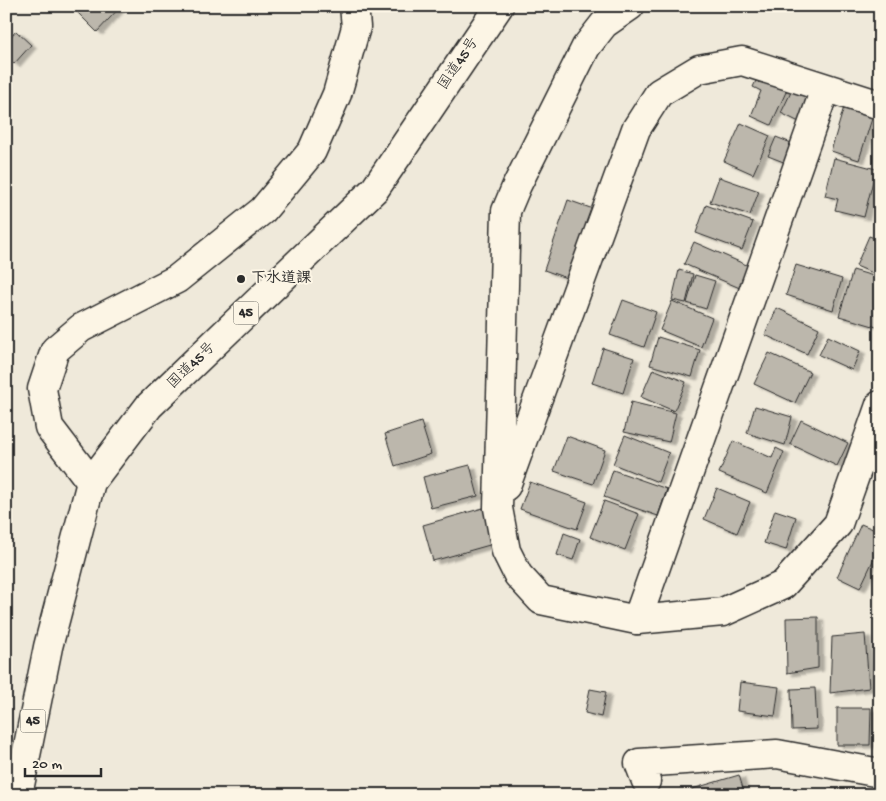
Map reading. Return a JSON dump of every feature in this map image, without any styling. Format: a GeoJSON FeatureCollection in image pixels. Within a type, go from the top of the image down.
{"type":"FeatureCollection","features":[{"type":"Feature","properties":{"kind":"main road"},"geometry":{"type":"LineString","coordinates":[[91,482],[49,427],[42,388],[55,350],[81,328],[177,279],[263,210],[312,151],[337,94],[356,27],[354,6]]}},
{"type":"Feature","properties":{"kind":"main road","name":"国道45号"},"geometry":{"type":"LineString","coordinates":[[18,795],[48,646],[91,482],[149,406],[376,189],[499,6]]}},
{"type":"Feature","properties":{"kind":"main road"},"geometry":{"type":"LineString","coordinates":[[630,6],[604,24],[586,47],[517,185],[506,211],[498,508],[506,551],[518,575],[541,600],[637,620],[723,612],[783,585],[838,524],[880,405]]}},
{"type":"Feature","properties":{"kind":"main road"},"geometry":{"type":"LineString","coordinates":[[498,508],[636,129],[659,92],[699,69],[742,61],[880,105]]}},
{"type":"Feature","properties":{"kind":"main road"},"geometry":{"type":"LineString","coordinates":[[637,620],[825,89]]}},
{"type":"Feature","properties":{"kind":"main road"},"geometry":{"type":"LineString","coordinates":[[646,781],[639,763],[777,754],[880,773]]}},
{"type":"Feature","properties":{"kind":"building"},"geometry":{"type":"Polygon","coordinates":[[[71,6],[121,6],[97,32],[71,6]]]}},
{"type":"Feature","properties":{"kind":"building"},"geometry":{"type":"Polygon","coordinates":[[[16,31],[31,45],[14,64],[6,57],[6,42],[16,31]]]}},
{"type":"Feature","properties":{"kind":"building"},"geometry":{"type":"Polygon","coordinates":[[[762,68],[791,81],[771,125],[751,116],[761,91],[753,87],[762,68]]]}},
{"type":"Feature","properties":{"kind":"building"},"geometry":{"type":"Polygon","coordinates":[[[794,86],[815,95],[801,123],[781,113],[794,86]]]}},
{"type":"Feature","properties":{"kind":"building"},"geometry":{"type":"Polygon","coordinates":[[[846,100],[875,109],[859,160],[831,151],[846,100]]]}},
{"type":"Feature","properties":{"kind":"building"},"geometry":{"type":"Polygon","coordinates":[[[741,123],[770,136],[753,174],[724,161],[741,123]]]}},
{"type":"Feature","properties":{"kind":"building"},"geometry":{"type":"Polygon","coordinates":[[[776,137],[794,144],[786,163],[768,156],[776,137]]]}},
{"type":"Feature","properties":{"kind":"building"},"geometry":{"type":"Polygon","coordinates":[[[834,158],[876,169],[864,217],[835,210],[838,199],[825,196],[834,158]]]}},
{"type":"Feature","properties":{"kind":"building"},"geometry":{"type":"Polygon","coordinates":[[[719,177],[759,191],[750,215],[710,202],[719,177]]]}},
{"type":"Feature","properties":{"kind":"building"},"geometry":{"type":"Polygon","coordinates":[[[568,200],[596,210],[572,280],[544,270],[568,200]]]}},
{"type":"Feature","properties":{"kind":"building"},"geometry":{"type":"Polygon","coordinates":[[[706,205],[753,222],[742,250],[696,233],[706,205]]]}},
{"type":"Feature","properties":{"kind":"building"},"geometry":{"type":"Polygon","coordinates":[[[869,236],[880,240],[880,276],[856,266],[869,236]]]}},
{"type":"Feature","properties":{"kind":"building"},"geometry":{"type":"Polygon","coordinates":[[[694,242],[751,267],[742,289],[684,264],[694,242]]]}},
{"type":"Feature","properties":{"kind":"building"},"geometry":{"type":"Polygon","coordinates":[[[796,265],[842,279],[833,310],[786,295],[796,265]]]}},
{"type":"Feature","properties":{"kind":"building"},"geometry":{"type":"Polygon","coordinates":[[[679,270],[693,274],[686,303],[672,300],[679,270]]]}},
{"type":"Feature","properties":{"kind":"building"},"geometry":{"type":"Polygon","coordinates":[[[853,270],[880,278],[880,328],[839,316],[853,270]]]}},
{"type":"Feature","properties":{"kind":"building"},"geometry":{"type":"Polygon","coordinates":[[[695,275],[715,281],[706,309],[687,303],[695,275]]]}},
{"type":"Feature","properties":{"kind":"building"},"geometry":{"type":"Polygon","coordinates":[[[623,300],[656,312],[644,347],[610,335],[623,300]]]}},
{"type":"Feature","properties":{"kind":"building"},"geometry":{"type":"Polygon","coordinates":[[[672,301],[712,318],[701,347],[660,330],[672,301]]]}},
{"type":"Feature","properties":{"kind":"building"},"geometry":{"type":"Polygon","coordinates":[[[777,308],[819,328],[807,354],[765,335],[777,308]]]}},
{"type":"Feature","properties":{"kind":"building"},"geometry":{"type":"Polygon","coordinates":[[[828,336],[860,351],[852,370],[819,355],[828,336]]]}},
{"type":"Feature","properties":{"kind":"building"},"geometry":{"type":"Polygon","coordinates":[[[658,337],[700,350],[692,377],[650,365],[658,337]]]}},
{"type":"Feature","properties":{"kind":"building"},"geometry":{"type":"Polygon","coordinates":[[[603,348],[634,358],[623,393],[592,383],[603,348]]]}},
{"type":"Feature","properties":{"kind":"building"},"geometry":{"type":"Polygon","coordinates":[[[769,353],[810,372],[795,403],[754,384],[769,353]]]}},
{"type":"Feature","properties":{"kind":"building"},"geometry":{"type":"Polygon","coordinates":[[[653,369],[686,382],[674,411],[641,397],[653,369]]]}},
{"type":"Feature","properties":{"kind":"building"},"geometry":{"type":"Polygon","coordinates":[[[631,402],[676,413],[669,442],[624,432],[631,402]]]}},
{"type":"Feature","properties":{"kind":"building"},"geometry":{"type":"Polygon","coordinates":[[[755,406],[792,417],[785,445],[747,433],[755,406]]]}},
{"type":"Feature","properties":{"kind":"building"},"geometry":{"type":"Polygon","coordinates":[[[801,420],[848,443],[837,466],[790,444],[801,420]]]}},
{"type":"Feature","properties":{"kind":"building"},"geometry":{"type":"Polygon","coordinates":[[[421,422],[431,454],[395,466],[385,434],[421,422]]]}},
{"type":"Feature","properties":{"kind":"building"},"geometry":{"type":"Polygon","coordinates":[[[625,435],[669,453],[658,482],[613,464],[625,435]]]}},
{"type":"Feature","properties":{"kind":"building"},"geometry":{"type":"Polygon","coordinates":[[[567,436],[605,450],[593,484],[554,471],[567,436]]]}},
{"type":"Feature","properties":{"kind":"building"},"geometry":{"type":"Polygon","coordinates":[[[733,441],[772,458],[776,448],[784,452],[767,493],[719,473],[733,441]]]}},
{"type":"Feature","properties":{"kind":"building"},"geometry":{"type":"Polygon","coordinates":[[[470,465],[478,496],[431,508],[423,477],[470,465]]]}},
{"type":"Feature","properties":{"kind":"building"},"geometry":{"type":"Polygon","coordinates":[[[613,470],[667,489],[658,516],[604,497],[613,470]]]}},
{"type":"Feature","properties":{"kind":"building"},"geometry":{"type":"Polygon","coordinates":[[[530,482],[587,502],[577,529],[520,509],[530,482]]]}},
{"type":"Feature","properties":{"kind":"building"},"geometry":{"type":"Polygon","coordinates":[[[717,488],[750,502],[737,533],[704,519],[717,488]]]}},
{"type":"Feature","properties":{"kind":"building"},"geometry":{"type":"Polygon","coordinates":[[[604,501],[639,514],[625,550],[590,537],[604,501]]]}},
{"type":"Feature","properties":{"kind":"building"},"geometry":{"type":"Polygon","coordinates":[[[483,508],[493,544],[433,561],[423,525],[483,508]]]}},
{"type":"Feature","properties":{"kind":"building"},"geometry":{"type":"Polygon","coordinates":[[[775,510],[796,517],[786,550],[764,543],[775,510]]]}},
{"type":"Feature","properties":{"kind":"building"},"geometry":{"type":"Polygon","coordinates":[[[861,524],[880,532],[880,546],[860,588],[837,577],[861,524]]]}},
{"type":"Feature","properties":{"kind":"building"},"geometry":{"type":"Polygon","coordinates":[[[564,533],[580,539],[573,560],[557,555],[564,533]]]}},
{"type":"Feature","properties":{"kind":"building"},"geometry":{"type":"Polygon","coordinates":[[[818,617],[818,668],[787,673],[786,618],[818,617]]]}},
{"type":"Feature","properties":{"kind":"building"},"geometry":{"type":"Polygon","coordinates":[[[865,634],[869,688],[830,693],[832,637],[865,634]]]}},
{"type":"Feature","properties":{"kind":"building"},"geometry":{"type":"Polygon","coordinates":[[[740,682],[779,687],[775,716],[737,711],[740,682]]]}},
{"type":"Feature","properties":{"kind":"building"},"geometry":{"type":"Polygon","coordinates":[[[815,688],[817,729],[792,730],[791,689],[815,688]]]}},
{"type":"Feature","properties":{"kind":"building"},"geometry":{"type":"Polygon","coordinates":[[[590,689],[606,692],[601,717],[585,713],[590,689]]]}},
{"type":"Feature","properties":{"kind":"building"},"geometry":{"type":"Polygon","coordinates":[[[837,708],[871,708],[870,745],[837,745],[837,708]]]}},
{"type":"Feature","properties":{"kind":"building"},"geometry":{"type":"Polygon","coordinates":[[[739,775],[745,795],[693,795],[692,789],[739,775]]]}},
{"type":"Feature","properties":{"kind":"building"},"geometry":{"type":"Polygon","coordinates":[[[828,788],[843,790],[843,795],[828,795],[828,788]]]}},
{"type":"Feature","properties":{"kind":"building"},"geometry":{"type":"Polygon","coordinates":[[[853,789],[880,795],[852,795],[853,789]]]}},
{"type":"Feature","properties":{"kind":"place","name":"下水道課"},"geometry":{"type":"Point","coordinates":[241,279]}}]}
